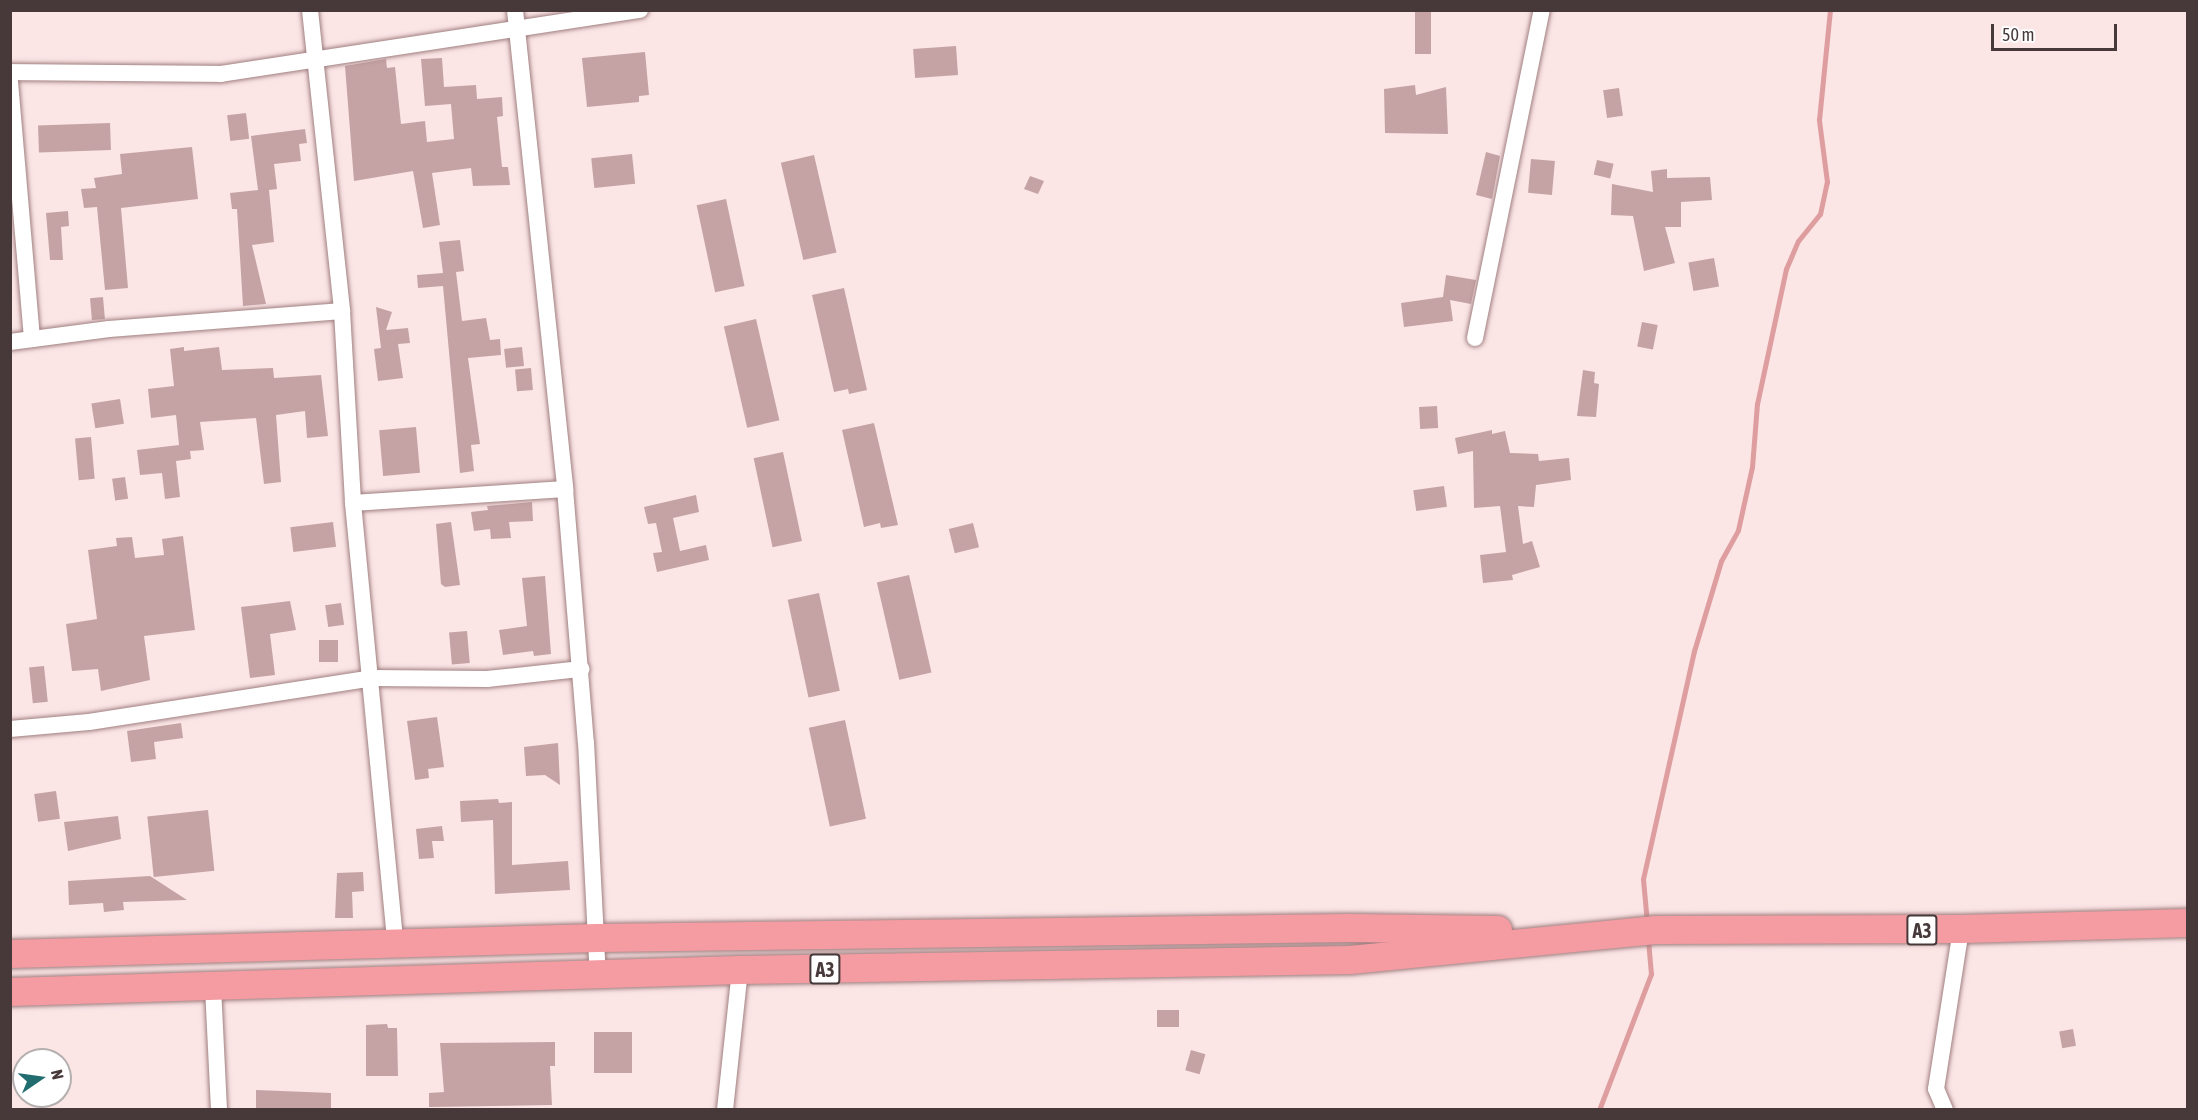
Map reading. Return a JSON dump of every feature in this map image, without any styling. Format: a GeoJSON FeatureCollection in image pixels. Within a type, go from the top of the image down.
{"type":"FeatureCollection","features":[{"type":"Feature","properties":{"kind":"highway","name":"A3"},"geometry":{"type":"LineString","coordinates":[[10,954],[598,938],[1348,928],[1647,932],[1961,929],[2187,922]]}},
{"type":"Feature","properties":{"kind":"highway","name":"A3"},"geometry":{"type":"LineString","coordinates":[[10,992],[740,970],[1350,960],[1647,932]]}},
{"type":"Feature","properties":{"kind":"street"},"geometry":{"type":"LineString","coordinates":[[310,10],[342,311],[353,503],[372,678],[395,942]]}},
{"type":"Feature","properties":{"kind":"street"},"geometry":{"type":"LineString","coordinates":[[10,72],[221,74],[516,19],[640,10]]}},
{"type":"Feature","properties":{"kind":"street"},"geometry":{"type":"LineString","coordinates":[[1475,338],[1542,10]]}},
{"type":"Feature","properties":{"kind":"street"},"geometry":{"type":"LineString","coordinates":[[516,19],[565,489],[581,669],[598,938],[598,975]]}},
{"type":"Feature","properties":{"kind":"street"},"geometry":{"type":"LineString","coordinates":[[10,82],[32,339]]}},
{"type":"Feature","properties":{"kind":"street"},"geometry":{"type":"LineString","coordinates":[[10,342],[342,311]]}},
{"type":"Feature","properties":{"kind":"street"},"geometry":{"type":"LineString","coordinates":[[353,503],[565,489]]}},
{"type":"Feature","properties":{"kind":"street"},"geometry":{"type":"LineString","coordinates":[[10,729],[89,722],[372,678],[488,679],[581,669]]}},
{"type":"Feature","properties":{"kind":"street"},"geometry":{"type":"LineString","coordinates":[[1945,1110],[1936,1089],[1961,929]]}},
{"type":"Feature","properties":{"kind":"street"},"geometry":{"type":"LineString","coordinates":[[725,1110],[740,970]]}},
{"type":"Feature","properties":{"kind":"street"},"geometry":{"type":"LineString","coordinates":[[213,987],[219,1110]]}},
{"type":"Feature","properties":{"kind":"building"},"geometry":{"type":"Polygon","coordinates":[[[1415,10],[1431,10],[1431,54],[1415,54],[1415,10]]]}},
{"type":"Feature","properties":{"kind":"building"},"geometry":{"type":"Polygon","coordinates":[[[956,46],[958,75],[915,78],[913,49],[956,46]]]}},
{"type":"Feature","properties":{"kind":"building"},"geometry":{"type":"Polygon","coordinates":[[[645,52],[649,95],[639,96],[639,102],[587,107],[582,58],[645,52]]]}},
{"type":"Feature","properties":{"kind":"building"},"geometry":{"type":"Polygon","coordinates":[[[442,58],[444,87],[476,85],[477,99],[502,97],[503,116],[497,117],[502,167],[508,167],[510,185],[473,186],[471,168],[432,173],[440,225],[423,228],[413,171],[354,181],[345,66],[386,59],[387,68],[395,67],[401,124],[425,121],[427,142],[454,139],[451,104],[425,106],[421,59],[442,58]]]}},
{"type":"Feature","properties":{"kind":"building"},"geometry":{"type":"Polygon","coordinates":[[[1415,85],[1416,95],[1446,87],[1448,134],[1385,133],[1384,89],[1415,85]]]}},
{"type":"Feature","properties":{"kind":"building"},"geometry":{"type":"Polygon","coordinates":[[[1619,88],[1623,116],[1607,118],[1603,90],[1619,88]]]}},
{"type":"Feature","properties":{"kind":"building"},"geometry":{"type":"Polygon","coordinates":[[[246,113],[249,139],[230,141],[227,115],[246,113]]]}},
{"type":"Feature","properties":{"kind":"building"},"geometry":{"type":"Polygon","coordinates":[[[110,123],[111,150],[39,152],[38,126],[110,123]]]}},
{"type":"Feature","properties":{"kind":"building"},"geometry":{"type":"Polygon","coordinates":[[[305,129],[307,143],[299,144],[301,161],[274,164],[277,189],[269,190],[274,242],[252,245],[266,304],[243,306],[237,209],[232,209],[230,193],[258,190],[251,136],[305,129]]]}},
{"type":"Feature","properties":{"kind":"building"},"geometry":{"type":"Polygon","coordinates":[[[192,147],[198,199],[121,208],[128,288],[105,290],[97,207],[84,208],[81,189],[96,188],[94,178],[122,174],[120,154],[192,147]]]}},
{"type":"Feature","properties":{"kind":"building"},"geometry":{"type":"Polygon","coordinates":[[[1486,152],[1500,156],[1492,199],[1476,195],[1486,152]]]}},
{"type":"Feature","properties":{"kind":"building"},"geometry":{"type":"Polygon","coordinates":[[[632,154],[635,184],[594,188],[591,158],[632,154]]]}},
{"type":"Feature","properties":{"kind":"building"},"geometry":{"type":"Polygon","coordinates":[[[814,155],[836,252],[803,260],[781,163],[814,155]]]}},
{"type":"Feature","properties":{"kind":"building"},"geometry":{"type":"Polygon","coordinates":[[[1531,159],[1555,161],[1552,195],[1528,193],[1531,159]]]}},
{"type":"Feature","properties":{"kind":"building"},"geometry":{"type":"Polygon","coordinates":[[[1597,160],[1614,164],[1610,178],[1594,175],[1597,160]]]}},
{"type":"Feature","properties":{"kind":"building"},"geometry":{"type":"Polygon","coordinates":[[[1667,169],[1667,178],[1710,177],[1712,200],[1681,202],[1681,227],[1665,227],[1675,263],[1644,271],[1633,216],[1611,215],[1612,184],[1653,192],[1651,171],[1667,169]]]}},
{"type":"Feature","properties":{"kind":"building"},"geometry":{"type":"Polygon","coordinates":[[[1030,176],[1044,181],[1038,194],[1024,189],[1030,176]]]}},
{"type":"Feature","properties":{"kind":"building"},"geometry":{"type":"Polygon","coordinates":[[[726,199],[745,286],[715,292],[697,205],[726,199]]]}},
{"type":"Feature","properties":{"kind":"building"},"geometry":{"type":"Polygon","coordinates":[[[68,211],[69,226],[61,227],[63,260],[50,260],[46,213],[68,211]]]}},
{"type":"Feature","properties":{"kind":"building"},"geometry":{"type":"Polygon","coordinates":[[[460,240],[464,271],[456,272],[462,321],[486,318],[490,340],[500,339],[501,355],[468,358],[480,444],[471,445],[474,471],[460,473],[443,286],[418,288],[417,275],[443,273],[439,242],[460,240]]]}},
{"type":"Feature","properties":{"kind":"building"},"geometry":{"type":"Polygon","coordinates":[[[1714,258],[1719,287],[1693,291],[1688,263],[1714,258]]]}},
{"type":"Feature","properties":{"kind":"building"},"geometry":{"type":"Polygon","coordinates":[[[1446,275],[1476,280],[1471,304],[1450,300],[1453,321],[1404,327],[1401,303],[1443,297],[1446,275]]]}},
{"type":"Feature","properties":{"kind":"building"},"geometry":{"type":"Polygon","coordinates":[[[844,288],[867,390],[849,394],[848,389],[834,392],[812,295],[844,288]]]}},
{"type":"Feature","properties":{"kind":"building"},"geometry":{"type":"Polygon","coordinates":[[[103,297],[105,319],[92,320],[90,298],[103,297]]]}},
{"type":"Feature","properties":{"kind":"building"},"geometry":{"type":"Polygon","coordinates":[[[376,307],[392,312],[386,330],[408,328],[410,343],[398,344],[403,378],[378,381],[374,349],[381,348],[376,307]]]}},
{"type":"Feature","properties":{"kind":"building"},"geometry":{"type":"Polygon","coordinates":[[[756,319],[779,420],[747,428],[724,326],[756,319]]]}},
{"type":"Feature","properties":{"kind":"building"},"geometry":{"type":"Polygon","coordinates":[[[1642,322],[1658,325],[1653,350],[1637,347],[1642,322]]]}},
{"type":"Feature","properties":{"kind":"building"},"geometry":{"type":"Polygon","coordinates":[[[184,347],[184,351],[219,347],[222,370],[273,368],[274,378],[321,375],[328,436],[307,438],[305,411],[276,415],[281,482],[264,484],[256,418],[200,422],[204,450],[190,451],[191,459],[176,461],[180,497],[165,499],[162,473],[140,475],[137,450],[179,445],[176,415],[151,418],[148,389],[174,386],[170,349],[184,347]]]}},
{"type":"Feature","properties":{"kind":"building"},"geometry":{"type":"Polygon","coordinates":[[[522,347],[524,366],[506,368],[504,349],[522,347]]]}},
{"type":"Feature","properties":{"kind":"building"},"geometry":{"type":"Polygon","coordinates":[[[531,368],[533,390],[517,391],[515,369],[531,368]]]}},
{"type":"Feature","properties":{"kind":"building"},"geometry":{"type":"Polygon","coordinates":[[[1583,370],[1595,372],[1594,383],[1599,384],[1596,417],[1577,416],[1583,370]]]}},
{"type":"Feature","properties":{"kind":"building"},"geometry":{"type":"Polygon","coordinates":[[[120,399],[124,424],[95,428],[91,404],[120,399]]]}},
{"type":"Feature","properties":{"kind":"building"},"geometry":{"type":"Polygon","coordinates":[[[1437,406],[1438,428],[1420,429],[1419,407],[1437,406]]]}},
{"type":"Feature","properties":{"kind":"building"},"geometry":{"type":"Polygon","coordinates":[[[874,423],[898,525],[881,528],[880,523],[864,527],[842,430],[874,423]]]}},
{"type":"Feature","properties":{"kind":"building"},"geometry":{"type":"Polygon","coordinates":[[[416,427],[420,473],[383,476],[379,430],[416,427]]]}},
{"type":"Feature","properties":{"kind":"building"},"geometry":{"type":"Polygon","coordinates":[[[1492,430],[1492,434],[1505,431],[1510,453],[1538,454],[1539,461],[1569,458],[1571,480],[1536,485],[1534,507],[1518,506],[1523,544],[1532,541],[1540,567],[1512,575],[1513,580],[1483,583],[1480,555],[1506,552],[1500,506],[1474,508],[1473,451],[1458,454],[1455,438],[1492,430]]]}},
{"type":"Feature","properties":{"kind":"building"},"geometry":{"type":"Polygon","coordinates":[[[91,437],[95,479],[79,480],[75,438],[91,437]]]}},
{"type":"Feature","properties":{"kind":"building"},"geometry":{"type":"Polygon","coordinates":[[[783,452],[802,541],[773,547],[754,458],[783,452]]]}},
{"type":"Feature","properties":{"kind":"building"},"geometry":{"type":"Polygon","coordinates":[[[125,477],[128,499],[115,501],[112,479],[125,477]]]}},
{"type":"Feature","properties":{"kind":"building"},"geometry":{"type":"Polygon","coordinates":[[[1444,486],[1447,507],[1416,511],[1413,490],[1444,486]]]}},
{"type":"Feature","properties":{"kind":"building"},"geometry":{"type":"Polygon","coordinates":[[[696,495],[699,512],[673,518],[680,551],[706,545],[709,560],[657,572],[653,553],[662,552],[656,523],[648,524],[644,507],[696,495]]]}},
{"type":"Feature","properties":{"kind":"building"},"geometry":{"type":"Polygon","coordinates":[[[532,502],[533,521],[509,522],[511,538],[491,539],[490,529],[474,531],[471,512],[488,510],[487,506],[532,502]]]}},
{"type":"Feature","properties":{"kind":"building"},"geometry":{"type":"Polygon","coordinates":[[[333,522],[336,547],[293,552],[290,527],[333,522]]]}},
{"type":"Feature","properties":{"kind":"building"},"geometry":{"type":"Polygon","coordinates":[[[451,522],[460,585],[445,587],[441,584],[436,524],[451,522]]]}},
{"type":"Feature","properties":{"kind":"building"},"geometry":{"type":"Polygon","coordinates":[[[973,523],[979,547],[955,553],[949,529],[973,523]]]}},
{"type":"Feature","properties":{"kind":"building"},"geometry":{"type":"Polygon","coordinates":[[[183,536],[195,630],[144,636],[150,680],[101,691],[98,669],[72,671],[66,624],[97,619],[88,550],[117,546],[116,538],[132,537],[135,558],[164,555],[162,539],[183,536]]]}},
{"type":"Feature","properties":{"kind":"building"},"geometry":{"type":"Polygon","coordinates":[[[909,575],[931,672],[899,680],[877,582],[909,575]]]}},
{"type":"Feature","properties":{"kind":"building"},"geometry":{"type":"Polygon","coordinates":[[[545,576],[551,654],[534,656],[533,651],[503,655],[499,630],[527,626],[522,578],[545,576]]]}},
{"type":"Feature","properties":{"kind":"building"},"geometry":{"type":"Polygon","coordinates":[[[819,593],[840,691],[808,697],[788,600],[819,593]]]}},
{"type":"Feature","properties":{"kind":"building"},"geometry":{"type":"Polygon","coordinates":[[[290,601],[296,630],[270,634],[275,675],[250,678],[241,607],[290,601]]]}},
{"type":"Feature","properties":{"kind":"building"},"geometry":{"type":"Polygon","coordinates":[[[341,603],[344,625],[328,627],[325,605],[341,603]]]}},
{"type":"Feature","properties":{"kind":"building"},"geometry":{"type":"Polygon","coordinates":[[[467,631],[470,663],[452,664],[449,633],[467,631]]]}},
{"type":"Feature","properties":{"kind":"building"},"geometry":{"type":"Polygon","coordinates":[[[319,640],[338,640],[338,662],[319,662],[319,640]]]}},
{"type":"Feature","properties":{"kind":"building"},"geometry":{"type":"Polygon","coordinates":[[[44,666],[48,702],[33,703],[29,668],[44,666]]]}},
{"type":"Feature","properties":{"kind":"building"},"geometry":{"type":"Polygon","coordinates":[[[437,717],[444,767],[428,769],[429,778],[415,780],[407,721],[437,717]]]}},
{"type":"Feature","properties":{"kind":"building"},"geometry":{"type":"Polygon","coordinates":[[[845,720],[866,819],[830,826],[809,728],[845,720]]]}},
{"type":"Feature","properties":{"kind":"building"},"geometry":{"type":"Polygon","coordinates":[[[181,723],[183,738],[154,742],[156,759],[131,762],[127,731],[181,723]]]}},
{"type":"Feature","properties":{"kind":"building"},"geometry":{"type":"Polygon","coordinates":[[[558,743],[560,785],[545,775],[526,776],[524,747],[558,743]]]}},
{"type":"Feature","properties":{"kind":"building"},"geometry":{"type":"Polygon","coordinates":[[[56,791],[60,819],[38,822],[34,794],[56,791]]]}},
{"type":"Feature","properties":{"kind":"building"},"geometry":{"type":"Polygon","coordinates":[[[498,799],[499,803],[512,802],[512,865],[568,861],[570,890],[495,894],[493,820],[461,822],[460,801],[498,799]]]}},
{"type":"Feature","properties":{"kind":"building"},"geometry":{"type":"Polygon","coordinates":[[[208,810],[214,871],[154,877],[147,816],[208,810]]]}},
{"type":"Feature","properties":{"kind":"building"},"geometry":{"type":"Polygon","coordinates":[[[118,816],[121,839],[68,851],[64,822],[118,816]]]}},
{"type":"Feature","properties":{"kind":"building"},"geometry":{"type":"Polygon","coordinates":[[[442,826],[444,841],[432,841],[434,858],[419,859],[416,829],[442,826]]]}},
{"type":"Feature","properties":{"kind":"building"},"geometry":{"type":"Polygon","coordinates":[[[363,872],[364,891],[352,892],[353,918],[335,918],[337,873],[363,872]]]}},
{"type":"Feature","properties":{"kind":"building"},"geometry":{"type":"Polygon","coordinates":[[[150,876],[187,900],[123,902],[124,910],[104,912],[103,903],[69,905],[68,881],[150,876]]]}},
{"type":"Feature","properties":{"kind":"building"},"geometry":{"type":"Polygon","coordinates":[[[1157,1010],[1179,1010],[1179,1027],[1157,1027],[1157,1010]]]}},
{"type":"Feature","properties":{"kind":"building"},"geometry":{"type":"Polygon","coordinates":[[[387,1024],[388,1028],[397,1028],[398,1076],[366,1076],[366,1025],[387,1024]]]}},
{"type":"Feature","properties":{"kind":"building"},"geometry":{"type":"Polygon","coordinates":[[[2073,1029],[2076,1046],[2062,1048],[2059,1031],[2073,1029]]]}},
{"type":"Feature","properties":{"kind":"building"},"geometry":{"type":"Polygon","coordinates":[[[594,1032],[632,1032],[632,1073],[594,1073],[594,1032]]]}},
{"type":"Feature","properties":{"kind":"building"},"geometry":{"type":"Polygon","coordinates":[[[555,1042],[555,1066],[550,1066],[552,1105],[429,1107],[429,1093],[444,1092],[440,1043],[555,1042]]]}},
{"type":"Feature","properties":{"kind":"building"},"geometry":{"type":"Polygon","coordinates":[[[1191,1050],[1205,1054],[1200,1074],[1185,1070],[1191,1050]]]}},
{"type":"Feature","properties":{"kind":"building"},"geometry":{"type":"Polygon","coordinates":[[[256,1090],[331,1093],[331,1110],[256,1110],[256,1090]]]}},
{"type":"Feature","properties":{"kind":"waterway"},"geometry":{"type":"LineString","coordinates":[[1647,923],[1643,879],[1694,651],[1721,561],[1738,530],[1752,467],[1757,404],[1786,269],[1798,241],[1820,214],[1827,182],[1819,120],[1830,10]]}},
{"type":"Feature","properties":{"kind":"waterway"},"geometry":{"type":"LineString","coordinates":[[1599,1110],[1651,974],[1648,938]]}}]}
